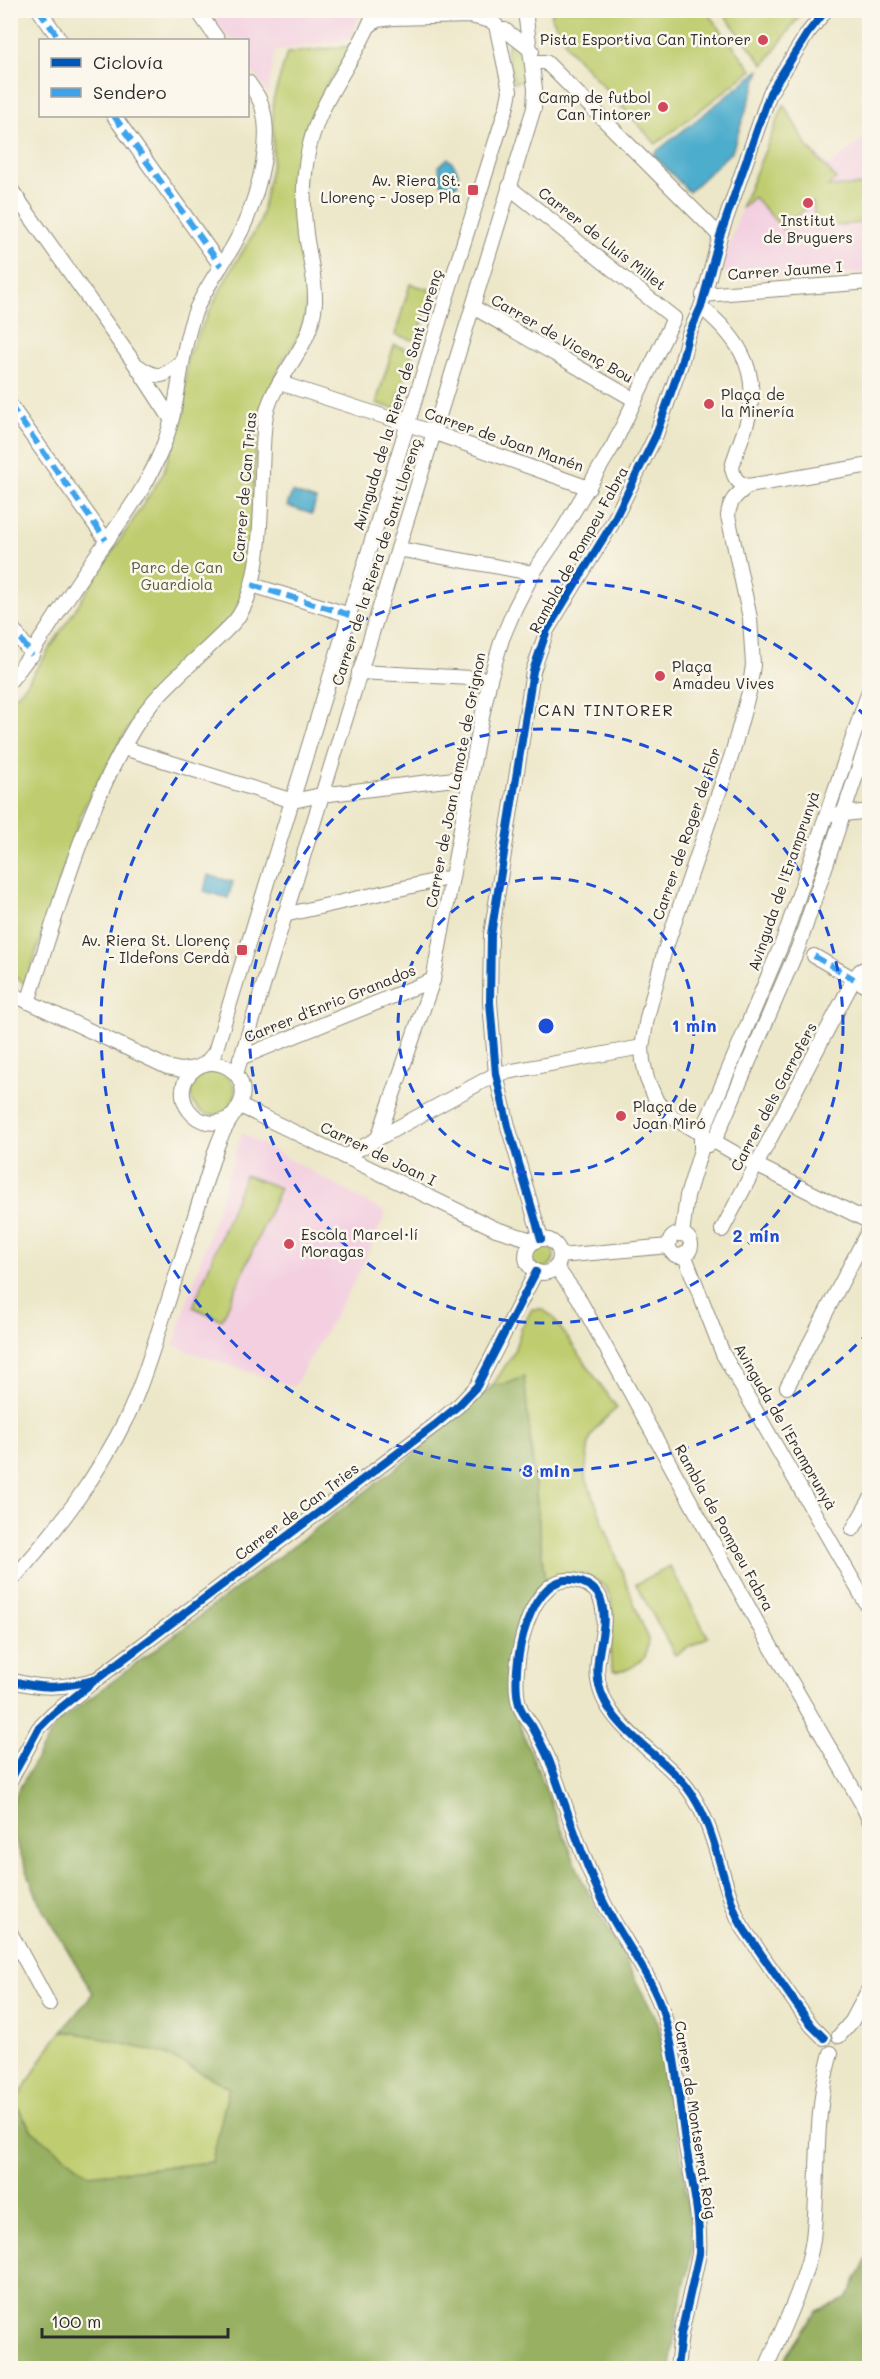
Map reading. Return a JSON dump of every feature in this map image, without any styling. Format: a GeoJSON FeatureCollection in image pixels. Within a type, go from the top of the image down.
{"type":"FeatureCollection","features":[{"type":"Feature","properties":{"kind":"street"},"geometry":{"type":"LineString","coordinates":[[39,10],[59,39]]}},
{"type":"Feature","properties":{"kind":"street"},"geometry":{"type":"LineString","coordinates":[[197,10],[217,39]]}},
{"type":"Feature","properties":{"kind":"street","name":"Carrer de Can Trias"},"geometry":{"type":"LineString","coordinates":[[28,1002],[81,843],[133,729],[155,701],[242,613],[252,585],[265,419],[269,404],[280,383],[308,337],[315,301],[314,279],[305,231],[304,184],[307,157],[324,102],[369,26],[375,10]]}},
{"type":"Feature","properties":{"kind":"street"},"geometry":{"type":"LineString","coordinates":[[399,10],[448,10]]}},
{"type":"Feature","properties":{"kind":"street","name":"Rambla de Pompeu Fabra"},"geometry":{"type":"LineString","coordinates":[[538,1240],[496,1074],[490,1002],[490,935],[533,671],[547,630],[612,524],[656,435],[700,306],[720,236],[770,93],[807,34],[826,10]]}},
{"type":"Feature","properties":{"kind":"street"},"geometry":{"type":"LineString","coordinates":[[369,26],[377,20],[393,18],[470,16],[517,26],[527,15]]}},
{"type":"Feature","properties":{"kind":"street","name":"Carrer de la Riera de Sant Llorenç"},"geometry":{"type":"LineString","coordinates":[[236,1111],[242,1089],[236,1074],[240,1058],[534,108],[536,58],[527,15]]}},
{"type":"Feature","properties":{"kind":"street"},"geometry":{"type":"LineString","coordinates":[[494,22],[536,58],[720,236]]}},
{"type":"Feature","properties":{"kind":"street","name":"Avinguda de la Riera de Sant Llorenç"},"geometry":{"type":"LineString","coordinates":[[201,1066],[215,1052],[507,106],[510,91],[494,22]]}},
{"type":"Feature","properties":{"kind":"street"},"geometry":{"type":"LineString","coordinates":[[10,681],[32,655],[69,594],[147,483],[166,438],[194,313],[245,223],[252,202],[265,144],[266,124],[260,100],[249,84]]}},
{"type":"Feature","properties":{"kind":"street"},"geometry":{"type":"LineString","coordinates":[[115,117],[221,266]]}},
{"type":"Feature","properties":{"kind":"street","name":"Carrer de Lluís Millet"},"geometry":{"type":"LineString","coordinates":[[509,187],[688,336]]}},
{"type":"Feature","properties":{"kind":"street"},"geometry":{"type":"LineString","coordinates":[[10,188],[135,364],[171,419]]}},
{"type":"Feature","properties":{"kind":"street","name":"Carrer Jaume I"},"geometry":{"type":"LineString","coordinates":[[672,324],[700,306],[870,282]]}},
{"type":"Feature","properties":{"kind":"street"},"geometry":{"type":"LineString","coordinates":[[700,306],[723,325],[733,337],[743,354],[748,372],[752,391],[750,410],[732,468],[740,484],[748,486],[870,465]]}},
{"type":"Feature","properties":{"kind":"street","name":"Carrer de Vicenç Bou"},"geometry":{"type":"LineString","coordinates":[[473,307],[635,400]]}},
{"type":"Feature","properties":{"kind":"street","name":"Carrer de Joan Lamote de Grignon"},"geometry":{"type":"LineString","coordinates":[[378,1138],[433,980],[490,679],[502,639],[533,573],[590,488],[672,324]]}},
{"type":"Feature","properties":{"kind":"street"},"geometry":{"type":"LineString","coordinates":[[135,364],[148,373],[166,375],[182,361]]}},
{"type":"Feature","properties":{"kind":"street","name":"Carrer de Joan Manén"},"geometry":{"type":"LineString","coordinates":[[280,383],[435,433],[590,488]]}},
{"type":"Feature","properties":{"kind":"street"},"geometry":{"type":"LineString","coordinates":[[10,405],[106,540]]}},
{"type":"Feature","properties":{"kind":"street","name":"Carrer de Roger de Flor"},"geometry":{"type":"LineString","coordinates":[[748,486],[729,504],[728,516],[750,618],[753,665],[749,692],[732,754],[664,953],[642,1047],[647,1079],[657,1102],[673,1118],[756,1165],[870,1222]]}},
{"type":"Feature","properties":{"kind":"street"},"geometry":{"type":"LineString","coordinates":[[398,549],[533,573]]}},
{"type":"Feature","properties":{"kind":"street"},"geometry":{"type":"LineString","coordinates":[[252,585],[350,615]]}},
{"type":"Feature","properties":{"kind":"street"},"geometry":{"type":"LineString","coordinates":[[10,625],[32,655]]}},
{"type":"Feature","properties":{"kind":"street"},"geometry":{"type":"LineString","coordinates":[[359,672],[490,679]]}},
{"type":"Feature","properties":{"kind":"street","name":"Avinguda de l'Eramprunyà"},"geometry":{"type":"LineString","coordinates":[[682,1234],[687,1196],[701,1150],[701,1135],[783,941],[870,688]]}},
{"type":"Feature","properties":{"kind":"street"},"geometry":{"type":"LineString","coordinates":[[701,1150],[714,1142],[798,948],[870,734]]}},
{"type":"Feature","properties":{"kind":"street"},"geometry":{"type":"LineString","coordinates":[[124,748],[293,801],[321,795],[471,777]]}},
{"type":"Feature","properties":{"kind":"street"},"geometry":{"type":"LineString","coordinates":[[826,816],[870,811]]}},
{"type":"Feature","properties":{"kind":"street"},"geometry":{"type":"LineString","coordinates":[[284,915],[452,877]]}},
{"type":"Feature","properties":{"kind":"street"},"geometry":{"type":"LineString","coordinates":[[814,956],[870,988]]}},
{"type":"Feature","properties":{"kind":"street"},"geometry":{"type":"LineString","coordinates":[[854,979],[860,971],[870,966]]}},
{"type":"Feature","properties":{"kind":"street","name":"Carrer dels Garrofers"},"geometry":{"type":"LineString","coordinates":[[722,1230],[854,979]]}},
{"type":"Feature","properties":{"kind":"street","name":"Carrer d'Enric Granados"},"geometry":{"type":"LineString","coordinates":[[240,1058],[433,980]]}},
{"type":"Feature","properties":{"kind":"street"},"geometry":{"type":"LineString","coordinates":[[10,993],[167,1067],[181,1070],[221,1064],[236,1074]]}},
{"type":"Feature","properties":{"kind":"street"},"geometry":{"type":"LineString","coordinates":[[10,1000],[164,1074],[174,1081],[192,1115],[207,1123],[215,1133],[217,1146]]}},
{"type":"Feature","properties":{"kind":"street"},"geometry":{"type":"LineString","coordinates":[[344,1157],[496,1074],[642,1047]]}},
{"type":"Feature","properties":{"kind":"street"},"geometry":{"type":"LineString","coordinates":[[183,1098],[186,1081],[201,1066]]}},
{"type":"Feature","properties":{"kind":"street"},"geometry":{"type":"LineString","coordinates":[[207,1123],[221,1122],[236,1111]]}},
{"type":"Feature","properties":{"kind":"street"},"geometry":{"type":"LineString","coordinates":[[10,1582],[78,1502],[94,1478],[129,1412],[150,1356],[217,1146],[236,1111]]}},
{"type":"Feature","properties":{"kind":"street","name":"Carrer de Joan I"},"geometry":{"type":"LineString","coordinates":[[236,1111],[344,1157],[502,1231],[538,1240]]}},
{"type":"Feature","properties":{"kind":"street"},"geometry":{"type":"LineString","coordinates":[[787,1387],[870,1228]]}},
{"type":"Feature","properties":{"kind":"street","name":"Carrer de Joan I"},"geometry":{"type":"LineString","coordinates":[[502,1231],[525,1256]]}},
{"type":"Feature","properties":{"kind":"street"},"geometry":{"type":"LineString","coordinates":[[682,1234],[687,1237],[690,1244],[688,1251],[684,1254],[674,1254],[669,1246],[672,1237],[682,1234]]}},
{"type":"Feature","properties":{"kind":"street"},"geometry":{"type":"LineString","coordinates":[[538,1240],[552,1242],[557,1247],[558,1261],[549,1273],[536,1272],[527,1263],[525,1256],[527,1249],[538,1240]]}},
{"type":"Feature","properties":{"kind":"street"},"geometry":{"type":"LineString","coordinates":[[558,1261],[669,1246]]}},
{"type":"Feature","properties":{"kind":"street","name":"Avinguda de l'Eramprunyà"},"geometry":{"type":"LineString","coordinates":[[684,1254],[723,1354],[870,1610]]}},
{"type":"Feature","properties":{"kind":"street","name":"Rambla de Pompeu Fabra"},"geometry":{"type":"LineString","coordinates":[[558,1261],[759,1626],[866,1803],[870,1822]]}},
{"type":"Feature","properties":{"kind":"street","name":"Carrer de Can Tries"},"geometry":{"type":"LineString","coordinates":[[10,1680],[35,1686],[59,1688],[97,1679],[459,1405],[484,1375],[536,1272]]}},
{"type":"Feature","properties":{"kind":"street"},"geometry":{"type":"LineString","coordinates":[[853,1529],[870,1500]]}},
{"type":"Feature","properties":{"kind":"street","name":"Carrer de Montserrat Roig"},"geometry":{"type":"LineString","coordinates":[[677,2368],[681,2334],[700,2243],[694,2190],[664,2016],[652,1985],[605,1906],[547,1756],[519,1705],[517,1680],[526,1625],[534,1605],[553,1586],[564,1580],[576,1581],[593,1588],[600,1595],[604,1613],[597,1678],[602,1693],[621,1726],[684,1784],[700,1807],[738,1920],[812,2026],[824,2038]]}},
{"type":"Feature","properties":{"kind":"street"},"geometry":{"type":"LineString","coordinates":[[10,1781],[33,1738],[46,1720],[97,1679]]}},
{"type":"Feature","properties":{"kind":"street"},"geometry":{"type":"LineString","coordinates":[[10,1932],[49,2004]]}},
{"type":"Feature","properties":{"kind":"street"},"geometry":{"type":"LineString","coordinates":[[839,2036],[852,2021],[870,1987]]}},
{"type":"Feature","properties":{"kind":"street"},"geometry":{"type":"LineString","coordinates":[[830,2033],[839,2036],[842,2040],[841,2047],[831,2053],[823,2047],[824,2038],[830,2033]]}},
{"type":"Feature","properties":{"kind":"street"},"geometry":{"type":"LineString","coordinates":[[766,2368],[807,2267],[813,2241],[818,2132],[825,2075],[831,2053]]}},
{"type":"Feature","properties":{"kind":"shaded area"},"geometry":{"type":"Polygon","coordinates":[[[208,11],[362,11],[351,39],[275,51],[268,94],[249,66],[249,39],[229,39],[208,11]]]}},
{"type":"Feature","properties":{"kind":"shaded area","name":"Institut de Bruguers"},"geometry":{"type":"Polygon","coordinates":[[[869,134],[869,272],[734,279],[722,269],[741,208],[809,146],[829,166],[869,134]]]}},
{"type":"Feature","properties":{"kind":"shaded area","name":"Escola Marcel·lí Moragas"},"geometry":{"type":"Polygon","coordinates":[[[242,1133],[386,1213],[358,1275],[294,1387],[173,1346],[242,1133]]]}},
{"type":"Feature","properties":{"kind":"green space","name":"Camp de futbol Can Tintorer"},"geometry":{"type":"Polygon","coordinates":[[[553,10],[706,11],[752,70],[656,144],[569,49],[551,16],[553,10]]]}},
{"type":"Feature","properties":{"kind":"green space","name":"Pista Esportiva Can Tintorer"},"geometry":{"type":"Polygon","coordinates":[[[721,11],[796,11],[800,15],[764,65],[721,11]]]}},
{"type":"Feature","properties":{"kind":"green space"},"geometry":{"type":"Polygon","coordinates":[[[516,42],[523,47],[529,79],[514,83],[506,50],[509,44],[516,42]]]}},
{"type":"Feature","properties":{"kind":"green space","name":"Parc de Can Guardiola"},"geometry":{"type":"Polygon","coordinates":[[[353,46],[327,85],[312,115],[305,139],[301,233],[307,289],[305,317],[297,340],[283,360],[261,410],[255,461],[249,579],[237,611],[128,728],[82,811],[26,984],[11,975],[10,701],[26,685],[163,474],[184,410],[187,356],[228,275],[260,223],[273,158],[273,100],[287,53],[353,46]]]}},
{"type":"Feature","properties":{"kind":"green space"},"geometry":{"type":"Polygon","coordinates":[[[784,105],[808,147],[836,179],[827,187],[869,185],[869,222],[816,228],[813,202],[783,229],[754,197],[741,208],[784,105]]]}},
{"type":"Feature","properties":{"kind":"green space"},"geometry":{"type":"Polygon","coordinates":[[[410,284],[432,290],[417,341],[395,335],[410,284]]]}},
{"type":"Feature","properties":{"kind":"green space"},"geometry":{"type":"Polygon","coordinates":[[[394,345],[413,351],[395,409],[376,403],[394,345]]]}},
{"type":"Feature","properties":{"kind":"green space"},"geometry":{"type":"Polygon","coordinates":[[[213,1071],[228,1078],[235,1093],[228,1108],[213,1115],[198,1108],[191,1093],[198,1078],[213,1071]]]}},
{"type":"Feature","properties":{"kind":"green space"},"geometry":{"type":"Polygon","coordinates":[[[245,1175],[280,1188],[222,1320],[193,1307],[245,1175]]]}},
{"type":"Feature","properties":{"kind":"green space"},"geometry":{"type":"Polygon","coordinates":[[[537,1244],[547,1244],[554,1251],[554,1261],[547,1268],[537,1268],[530,1261],[530,1251],[537,1244]]]}},
{"type":"Feature","properties":{"kind":"green space"},"geometry":{"type":"Polygon","coordinates":[[[532,1309],[542,1309],[552,1316],[617,1408],[599,1425],[591,1437],[585,1475],[648,1639],[645,1657],[626,1670],[613,1671],[611,1665],[613,1612],[607,1590],[598,1581],[579,1574],[559,1575],[545,1582],[524,1378],[506,1384],[493,1385],[513,1354],[522,1327],[532,1309]]]}},
{"type":"Feature","properties":{"kind":"green space"},"geometry":{"type":"Polygon","coordinates":[[[524,1377],[545,1582],[533,1594],[518,1623],[508,1682],[520,1726],[583,1882],[658,2022],[677,2122],[693,2247],[678,2314],[670,2368],[11,2368],[10,2110],[15,2103],[32,2131],[89,2175],[212,2162],[229,2087],[165,2054],[62,2031],[93,1993],[39,1902],[11,1829],[11,1807],[14,1798],[56,1724],[410,1458],[493,1385],[506,1384],[524,1377]]]}},
{"type":"Feature","properties":{"kind":"green space"},"geometry":{"type":"Polygon","coordinates":[[[670,1566],[708,1637],[675,1655],[636,1584],[670,1566]]]}},
{"type":"Feature","properties":{"kind":"green space"},"geometry":{"type":"Polygon","coordinates":[[[62,2031],[165,2054],[229,2087],[212,2162],[89,2175],[32,2131],[15,2103],[46,2052],[62,2031]]]}},
{"type":"Feature","properties":{"kind":"green space"},"geometry":{"type":"Polygon","coordinates":[[[869,2254],[869,2368],[779,2368],[817,2311],[846,2299],[869,2254]]]}},
{"type":"Feature","properties":{"kind":"water"},"geometry":{"type":"Polygon","coordinates":[[[760,70],[732,151],[689,192],[653,154],[760,70]]]}},
{"type":"Feature","properties":{"kind":"water"},"geometry":{"type":"Polygon","coordinates":[[[448,158],[456,167],[458,174],[457,185],[449,189],[441,183],[439,166],[448,158]]]}},
{"type":"Feature","properties":{"kind":"water"},"geometry":{"type":"Polygon","coordinates":[[[292,492],[316,500],[312,514],[287,506],[292,492]]]}},
{"type":"Feature","properties":{"kind":"water"},"geometry":{"type":"Polygon","coordinates":[[[208,875],[233,882],[228,898],[204,891],[208,875]]]}},
{"type":"Feature","properties":{"kind":"marked path"},"geometry":{"type":"LineString","coordinates":[[39,10],[59,39]]}},
{"type":"Feature","properties":{"kind":"marked path"},"geometry":{"type":"LineString","coordinates":[[115,117],[221,266]]}},
{"type":"Feature","properties":{"kind":"marked path"},"geometry":{"type":"LineString","coordinates":[[10,405],[106,540]]}},
{"type":"Feature","properties":{"kind":"marked path"},"geometry":{"type":"LineString","coordinates":[[252,585],[350,615]]}},
{"type":"Feature","properties":{"kind":"marked path"},"geometry":{"type":"LineString","coordinates":[[10,625],[32,655]]}},
{"type":"Feature","properties":{"kind":"marked path"},"geometry":{"type":"LineString","coordinates":[[814,956],[854,979]]}},
{"type":"Feature","properties":{"kind":"cycle path"},"geometry":{"type":"LineString","coordinates":[[541,1239],[508,1126],[496,1074],[490,1002],[491,935],[533,671],[547,630],[612,524],[656,435],[681,364],[688,336],[701,307],[720,236],[770,93],[807,34],[826,10]]}},
{"type":"Feature","properties":{"kind":"cycle path"},"geometry":{"type":"LineString","coordinates":[[10,1680],[54,1687],[97,1679],[435,1425],[477,1386],[536,1272]]}},
{"type":"Feature","properties":{"kind":"cycle path"},"geometry":{"type":"LineString","coordinates":[[677,2368],[681,2334],[699,2254],[699,2240],[695,2197],[668,2030],[652,1986],[596,1886],[549,1760],[519,1704],[517,1668],[521,1645],[536,1603],[548,1588],[563,1580],[581,1582],[592,1588],[599,1596],[604,1618],[598,1661],[598,1681],[604,1700],[627,1731],[673,1772],[696,1800],[710,1832],[731,1900],[741,1924],[812,2026],[824,2038]]}},
{"type":"Feature","properties":{"kind":"cycle path"},"geometry":{"type":"LineString","coordinates":[[10,1781],[38,1729],[93,1682]]}},
{"type":"Feature","properties":{"kind":"place","name":"Pista Esportiva Can Tintorer"},"geometry":{"type":"Point","coordinates":[763,40]}},
{"type":"Feature","properties":{"kind":"place","name":"Camp de futbol Can Tintorer"},"geometry":{"type":"Point","coordinates":[663,107]}},
{"type":"Feature","properties":{"kind":"place","name":"Av. Riera St. Llorenç - Josep Pla"},"geometry":{"type":"Point","coordinates":[473,190]}},
{"type":"Feature","properties":{"kind":"place","name":"Institut de Bruguers"},"geometry":{"type":"Point","coordinates":[808,203]}},
{"type":"Feature","properties":{"kind":"place","name":"Plaça de la Minería"},"geometry":{"type":"Point","coordinates":[709,404]}},
{"type":"Feature","properties":{"kind":"place","name":"Plaça Amadeu Vives"},"geometry":{"type":"Point","coordinates":[660,676]}},
{"type":"Feature","properties":{"kind":"place","name":"Av. Riera St. Llorenç - Ildefons Cerdà"},"geometry":{"type":"Point","coordinates":[242,950]}},
{"type":"Feature","properties":{"kind":"place","name":"Plaça de Joan Miró"},"geometry":{"type":"Point","coordinates":[621,1116]}},
{"type":"Feature","properties":{"kind":"place","name":"Escola Marcel·lí Moragas"},"geometry":{"type":"Point","coordinates":[289,1244]}},
{"type":"Feature","properties":{"kind":"district","name":"CAN TINTORER"},"geometry":{"type":"Point","coordinates":[606,710]}}]}
